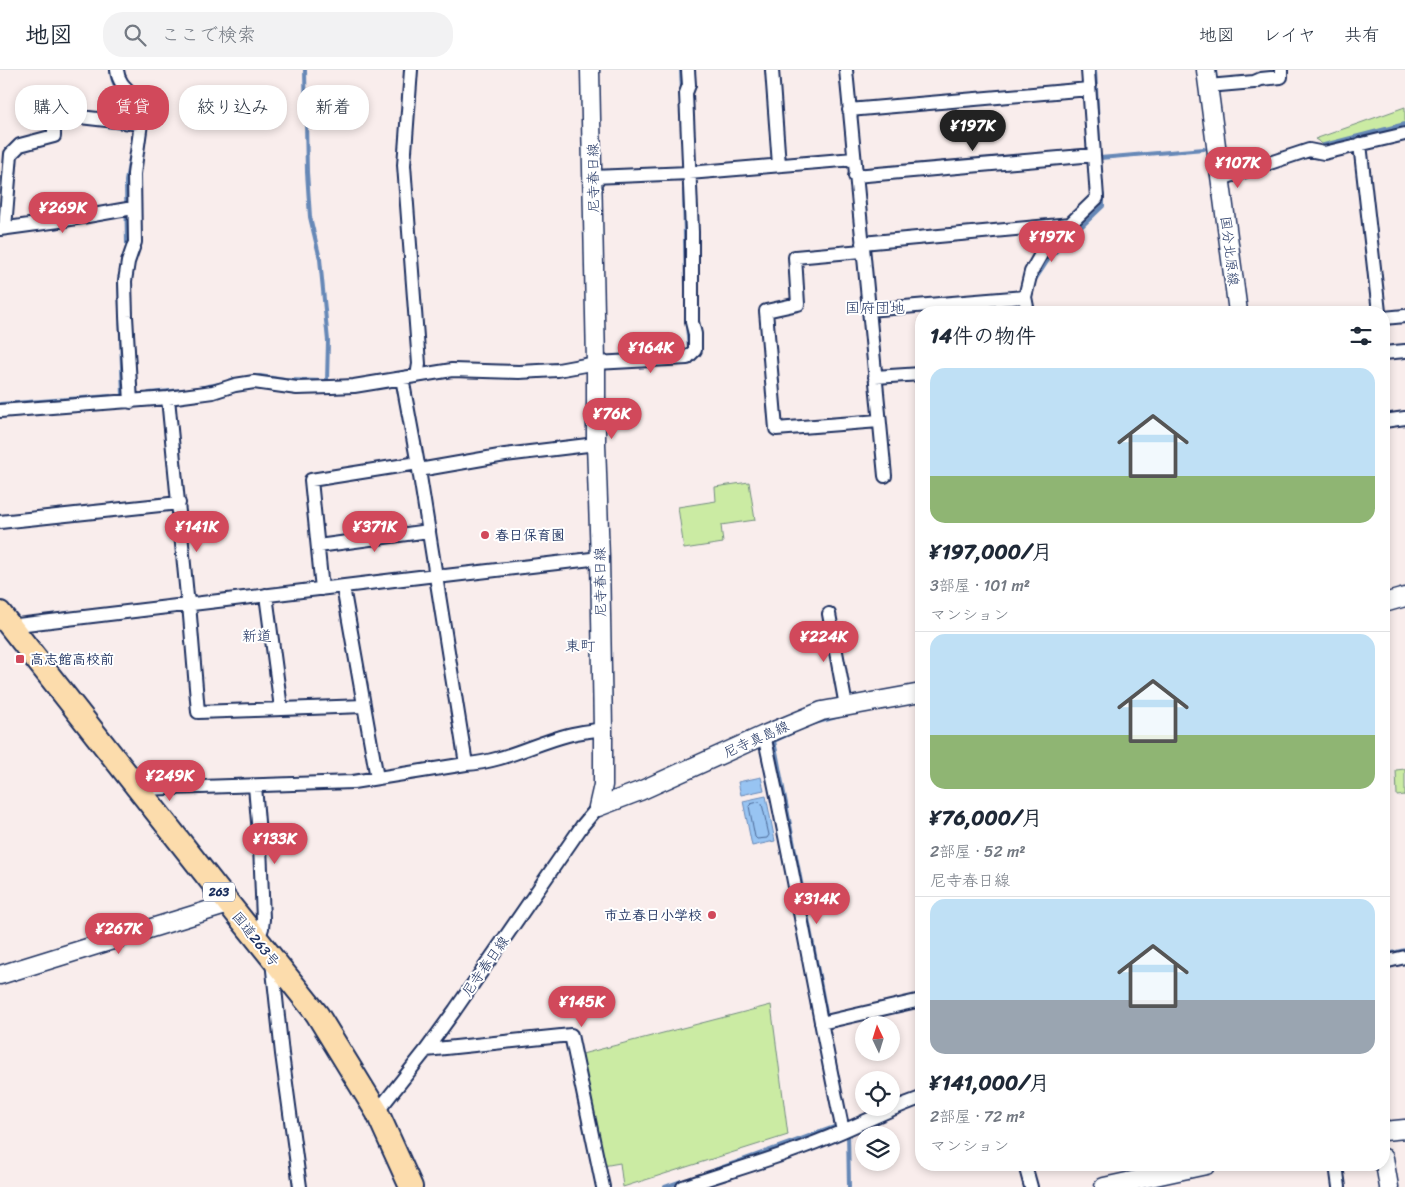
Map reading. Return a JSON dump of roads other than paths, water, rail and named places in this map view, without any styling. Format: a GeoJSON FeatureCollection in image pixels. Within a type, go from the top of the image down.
{"type":"FeatureCollection","features":[{"type":"Feature","properties":{"kind":"highway","name":"国道263号"},"geometry":{"type":"LineString","coordinates":[[5,620],[317,1014],[376,1112],[411,1187]]}},
{"type":"Feature","properties":{"kind":"street"},"geometry":{"type":"LineString","coordinates":[[117,70],[122,85]]}},
{"type":"Feature","properties":{"kind":"street"},"geometry":{"type":"LineString","coordinates":[[411,70],[404,164],[418,370]]}},
{"type":"Feature","properties":{"kind":"street","name":"尼寺春日線"},"geometry":{"type":"LineString","coordinates":[[376,1112],[426,1050],[582,826],[598,807],[603,785],[590,70]]}},
{"type":"Feature","properties":{"kind":"street"},"geometry":{"type":"LineString","coordinates":[[0,410],[119,401],[131,396],[168,398],[213,392],[235,385],[254,382],[297,388],[354,386],[402,378],[418,370],[529,372],[596,364],[687,358],[695,350],[695,334],[692,322],[692,232],[684,173],[686,92],[689,85],[688,70]]}},
{"type":"Feature","properties":{"kind":"street"},"geometry":{"type":"LineString","coordinates":[[772,70],[779,165]]}},
{"type":"Feature","properties":{"kind":"street"},"geometry":{"type":"LineString","coordinates":[[846,70],[885,476]]}},
{"type":"Feature","properties":{"kind":"street"},"geometry":{"type":"LineString","coordinates":[[1027,306],[1025,297],[1031,272],[1044,249],[1097,198],[1088,70]]}},
{"type":"Feature","properties":{"kind":"street"},"geometry":{"type":"LineString","coordinates":[[1207,78],[1254,82],[1261,79],[1281,77],[1281,70]]}},
{"type":"Feature","properties":{"kind":"street","name":"国分北原線"},"geometry":{"type":"LineString","coordinates":[[1207,78],[1237,306]]}},
{"type":"Feature","properties":{"kind":"street"},"geometry":{"type":"LineString","coordinates":[[849,110],[1089,89]]}},
{"type":"Feature","properties":{"kind":"street"},"geometry":{"type":"LineString","coordinates":[[97,119],[80,117],[72,109],[54,108],[54,136],[20,145],[11,154],[2,228],[59,221],[128,208]]}},
{"type":"Feature","properties":{"kind":"street"},"geometry":{"type":"LineString","coordinates":[[131,396],[125,281],[134,242],[128,208],[134,174],[136,130]]}},
{"type":"Feature","properties":{"kind":"street"},"geometry":{"type":"LineString","coordinates":[[1221,179],[1309,150],[1324,153],[1405,134]]}},
{"type":"Feature","properties":{"kind":"street"},"geometry":{"type":"LineString","coordinates":[[1360,144],[1378,306]]}},
{"type":"Feature","properties":{"kind":"street"},"geometry":{"type":"LineString","coordinates":[[855,176],[1094,155]]}},
{"type":"Feature","properties":{"kind":"street"},"geometry":{"type":"LineString","coordinates":[[593,177],[684,173],[854,159]]}},
{"type":"Feature","properties":{"kind":"street"},"geometry":{"type":"LineString","coordinates":[[879,421],[776,429],[766,311],[798,304],[795,256],[1071,224]]}},
{"type":"Feature","properties":{"kind":"street"},"geometry":{"type":"LineString","coordinates":[[916,306],[1025,297]]}},
{"type":"Feature","properties":{"kind":"street"},"geometry":{"type":"LineString","coordinates":[[868,310],[915,306]]}},
{"type":"Feature","properties":{"kind":"street"},"geometry":{"type":"LineString","coordinates":[[1390,317],[1405,316]]}},
{"type":"Feature","properties":{"kind":"street"},"geometry":{"type":"LineString","coordinates":[[1390,352],[1405,351]]}},
{"type":"Feature","properties":{"kind":"street"},"geometry":{"type":"LineString","coordinates":[[875,377],[915,374]]}},
{"type":"Feature","properties":{"kind":"street"},"geometry":{"type":"LineString","coordinates":[[402,378],[419,466],[466,764]]}},
{"type":"Feature","properties":{"kind":"street"},"geometry":{"type":"LineString","coordinates":[[168,398],[198,712],[364,706]]}},
{"type":"Feature","properties":{"kind":"street"},"geometry":{"type":"LineString","coordinates":[[1390,419],[1405,418]]}},
{"type":"Feature","properties":{"kind":"street"},"geometry":{"type":"LineString","coordinates":[[322,588],[310,480],[504,454],[596,444]]}},
{"type":"Feature","properties":{"kind":"street"},"geometry":{"type":"LineString","coordinates":[[0,522],[179,503]]}},
{"type":"Feature","properties":{"kind":"street"},"geometry":{"type":"LineString","coordinates":[[318,546],[429,531]]}},
{"type":"Feature","properties":{"kind":"street"},"geometry":{"type":"LineString","coordinates":[[5,620],[189,604],[600,558]]}},
{"type":"Feature","properties":{"kind":"street"},"geometry":{"type":"LineString","coordinates":[[343,587],[378,778]]}},
{"type":"Feature","properties":{"kind":"street"},"geometry":{"type":"LineString","coordinates":[[266,595],[281,708]]}},
{"type":"Feature","properties":{"kind":"street"},"geometry":{"type":"LineString","coordinates":[[1390,601],[1405,597]]}},
{"type":"Feature","properties":{"kind":"street"},"geometry":{"type":"LineString","coordinates":[[829,614],[846,706]]}},
{"type":"Feature","properties":{"kind":"street","name":"尼寺真島線"},"geometry":{"type":"LineString","coordinates":[[598,807],[640,791],[822,711],[915,694]]}},
{"type":"Feature","properties":{"kind":"street"},"geometry":{"type":"LineString","coordinates":[[139,789],[352,782],[483,763],[517,754],[569,734],[603,729]]}},
{"type":"Feature","properties":{"kind":"street"},"geometry":{"type":"LineString","coordinates":[[764,735],[826,1022],[845,1126]]}},
{"type":"Feature","properties":{"kind":"street"},"geometry":{"type":"LineString","coordinates":[[255,786],[263,919],[258,940]]}},
{"type":"Feature","properties":{"kind":"street"},"geometry":{"type":"LineString","coordinates":[[0,975],[228,904]]}},
{"type":"Feature","properties":{"kind":"street"},"geometry":{"type":"LineString","coordinates":[[1390,961],[1405,957]]}},
{"type":"Feature","properties":{"kind":"street"},"geometry":{"type":"LineString","coordinates":[[272,958],[282,1054],[300,1187]]}},
{"type":"Feature","properties":{"kind":"street"},"geometry":{"type":"LineString","coordinates":[[826,1022],[915,1001]]}},
{"type":"Feature","properties":{"kind":"street"},"geometry":{"type":"LineString","coordinates":[[426,1050],[571,1036],[602,1187]]}},
{"type":"Feature","properties":{"kind":"street"},"geometry":{"type":"LineString","coordinates":[[683,1187],[789,1152],[845,1126],[915,1100]]}},
{"type":"Feature","properties":{"kind":"street"},"geometry":{"type":"LineString","coordinates":[[1390,1130],[1405,1128]]}},
{"type":"Feature","properties":{"kind":"street"},"geometry":{"type":"LineString","coordinates":[[1027,1171],[1031,1187]]}},
{"type":"Feature","properties":{"kind":"street"},"geometry":{"type":"LineString","coordinates":[[1104,1187],[1169,1171]]}},
{"type":"Feature","properties":{"kind":"street"},"geometry":{"type":"LineString","coordinates":[[1337,1171],[1339,1187]]}},
{"type":"Feature","properties":{"kind":"street"},"geometry":{"type":"LineString","coordinates":[[1386,1171],[1389,1187]]}},
{"type":"Feature","properties":{"kind":"water"},"geometry":{"type":"Polygon","coordinates":[[[761,777],[764,790],[741,795],[738,782],[761,777]]]}},
{"type":"Feature","properties":{"kind":"water"},"geometry":{"type":"Polygon","coordinates":[[[766,796],[775,841],[752,846],[743,801],[766,796]]]}},
{"type":"Feature","properties":{"kind":"waterway"},"geometry":{"type":"LineString","coordinates":[[111,70],[114,85]]}},
{"type":"Feature","properties":{"kind":"waterway"},"geometry":{"type":"LineString","coordinates":[[305,70],[310,217],[320,259],[328,341],[327,381]]}},
{"type":"Feature","properties":{"kind":"waterway"},"geometry":{"type":"LineString","coordinates":[[681,70],[682,90]]}},
{"type":"Feature","properties":{"kind":"waterway"},"geometry":{"type":"LineString","coordinates":[[1095,70],[1099,143]]}},
{"type":"Feature","properties":{"kind":"waterway"},"geometry":{"type":"LineString","coordinates":[[1215,70],[1216,80]]}},
{"type":"Feature","properties":{"kind":"waterway"},"geometry":{"type":"LineString","coordinates":[[1324,145],[1405,124]]}},
{"type":"Feature","properties":{"kind":"waterway"},"geometry":{"type":"LineString","coordinates":[[1100,158],[1204,149]]}},
{"type":"Feature","properties":{"kind":"waterway"},"geometry":{"type":"LineString","coordinates":[[127,246],[126,181],[130,158]]}},
{"type":"Feature","properties":{"kind":"waterway"},"geometry":{"type":"LineString","coordinates":[[684,190],[686,288]]}},
{"type":"Feature","properties":{"kind":"waterway"},"geometry":{"type":"LineString","coordinates":[[1035,280],[1050,257],[1103,206],[1103,195]]}},
{"type":"Feature","properties":{"kind":"waterway"},"geometry":{"type":"LineString","coordinates":[[120,274],[123,396]]}},
{"type":"Feature","properties":{"kind":"waterway"},"geometry":{"type":"LineString","coordinates":[[679,354],[689,348],[687,325]]}},
{"type":"Feature","properties":{"kind":"waterway"},"geometry":{"type":"LineString","coordinates":[[230,380],[260,376],[285,380],[325,381]]}},
{"type":"Feature","properties":{"kind":"waterway"},"geometry":{"type":"LineString","coordinates":[[199,388],[219,384]]}},
{"type":"Feature","properties":{"kind":"waterway"},"geometry":{"type":"LineString","coordinates":[[149,393],[182,390]]}},
{"type":"Feature","properties":{"kind":"waterway"},"geometry":{"type":"LineString","coordinates":[[0,404],[110,396]]}},
{"type":"Feature","properties":{"kind":"waterway"},"geometry":{"type":"LineString","coordinates":[[811,724],[840,716]]}},
{"type":"Feature","properties":{"kind":"waterway"},"geometry":{"type":"LineString","coordinates":[[791,733],[774,741],[826,1013]]}},
{"type":"Feature","properties":{"kind":"waterway"},"geometry":{"type":"LineString","coordinates":[[1390,954],[1405,950]]}},
{"type":"Feature","properties":{"kind":"waterway"},"geometry":{"type":"LineString","coordinates":[[715,1170],[840,1125]]}},
{"type":"Feature","properties":{"kind":"waterway"},"geometry":{"type":"LineString","coordinates":[[848,1131],[849,1187]]}},
{"type":"Feature","properties":{"kind":"waterway"},"geometry":{"type":"LineString","coordinates":[[665,1187],[682,1181]]}},
{"type":"Feature","properties":{"kind":"place","name":"春日保育園"},"geometry":{"type":"Point","coordinates":[485,535]}},
{"type":"Feature","properties":{"kind":"place","name":"高志館高校前"},"geometry":{"type":"Point","coordinates":[20,659]}},
{"type":"Feature","properties":{"kind":"place","name":"市立春日小学校"},"geometry":{"type":"Point","coordinates":[712,915]}},
{"type":"Feature","properties":{"kind":"district","name":"国府団地"},"geometry":{"type":"Point","coordinates":[875,308]}},
{"type":"Feature","properties":{"kind":"district","name":"新道"},"geometry":{"type":"Point","coordinates":[257,636]}},
{"type":"Feature","properties":{"kind":"district","name":"東町"},"geometry":{"type":"Point","coordinates":[580,646]}}]}
